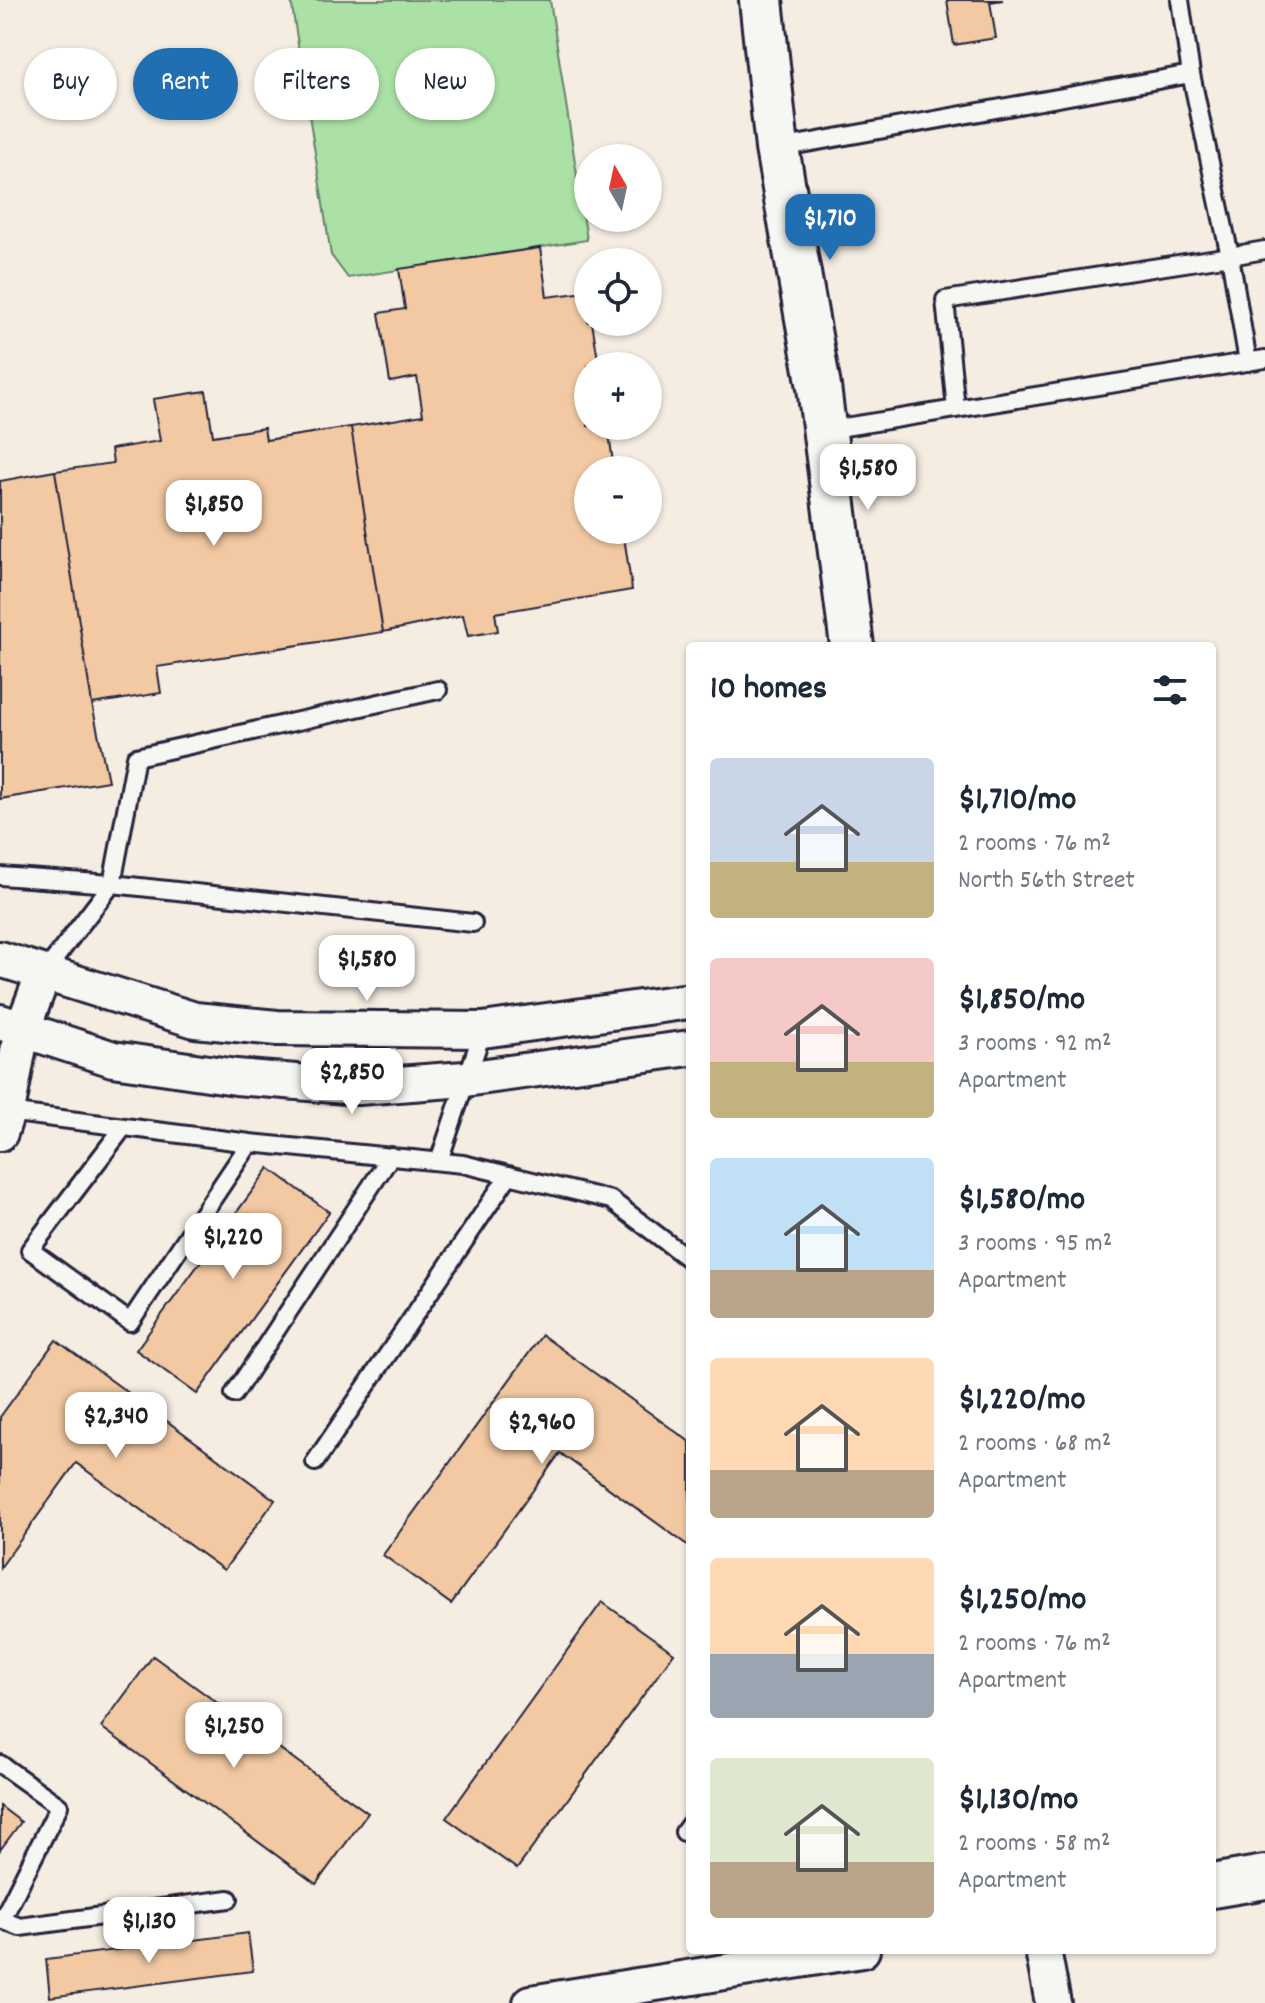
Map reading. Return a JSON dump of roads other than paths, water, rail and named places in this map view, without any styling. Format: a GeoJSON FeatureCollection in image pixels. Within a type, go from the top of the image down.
{"type":"FeatureCollection","features":[{"type":"Feature","properties":{"kind":"street"},"geometry":{"type":"LineString","coordinates":[[761,0],[777,148],[824,431],[851,642]]}},
{"type":"Feature","properties":{"kind":"street"},"geometry":{"type":"LineString","coordinates":[[0,959],[195,1020],[334,1031],[483,1030],[686,1002]]}},
{"type":"Feature","properties":{"kind":"street"},"geometry":{"type":"LineString","coordinates":[[4,1122],[11,1026],[44,973]]}},
{"type":"Feature","properties":{"kind":"street"},"geometry":{"type":"LineString","coordinates":[[11,1026],[113,1059],[236,1077],[358,1087],[465,1079],[686,1049]]}},
{"type":"Feature","properties":{"kind":"street"},"geometry":{"type":"LineString","coordinates":[[1216,1885],[1265,1877]]}},
{"type":"Feature","properties":{"kind":"street"},"geometry":{"type":"LineString","coordinates":[[531,2003],[837,1954]]}},
{"type":"Feature","properties":{"kind":"street"},"geometry":{"type":"LineString","coordinates":[[1044,1954],[1053,2003]]}},
{"type":"Feature","properties":{"kind":"lane"},"geometry":{"type":"LineString","coordinates":[[1180,0],[1191,74],[1230,256],[1248,362]]}},
{"type":"Feature","properties":{"kind":"lane"},"geometry":{"type":"LineString","coordinates":[[777,148],[1191,74]]}},
{"type":"Feature","properties":{"kind":"lane"},"geometry":{"type":"LineString","coordinates":[[956,409],[945,300],[1265,250]]}},
{"type":"Feature","properties":{"kind":"lane"},"geometry":{"type":"LineString","coordinates":[[824,431],[1265,359]]}},
{"type":"Feature","properties":{"kind":"lane"},"geometry":{"type":"LineString","coordinates":[[44,973],[112,884],[136,757],[438,690]]}},
{"type":"Feature","properties":{"kind":"lane"},"geometry":{"type":"LineString","coordinates":[[0,876],[112,884],[473,923]]}},
{"type":"Feature","properties":{"kind":"lane"},"geometry":{"type":"LineString","coordinates":[[439,1161],[483,1030]]}},
{"type":"Feature","properties":{"kind":"lane"},"geometry":{"type":"LineString","coordinates":[[4,1122],[123,1128],[439,1161],[611,1200],[686,1257]]}},
{"type":"Feature","properties":{"kind":"lane"},"geometry":{"type":"LineString","coordinates":[[123,1128],[30,1250],[130,1322],[250,1143]]}},
{"type":"Feature","properties":{"kind":"lane"},"geometry":{"type":"LineString","coordinates":[[234,1394],[391,1156]]}},
{"type":"Feature","properties":{"kind":"lane"},"geometry":{"type":"LineString","coordinates":[[315,1462],[509,1175]]}},
{"type":"Feature","properties":{"kind":"lane"},"geometry":{"type":"LineString","coordinates":[[0,1764],[59,1806],[2,1920],[20,1927],[229,1899]]}}]}
